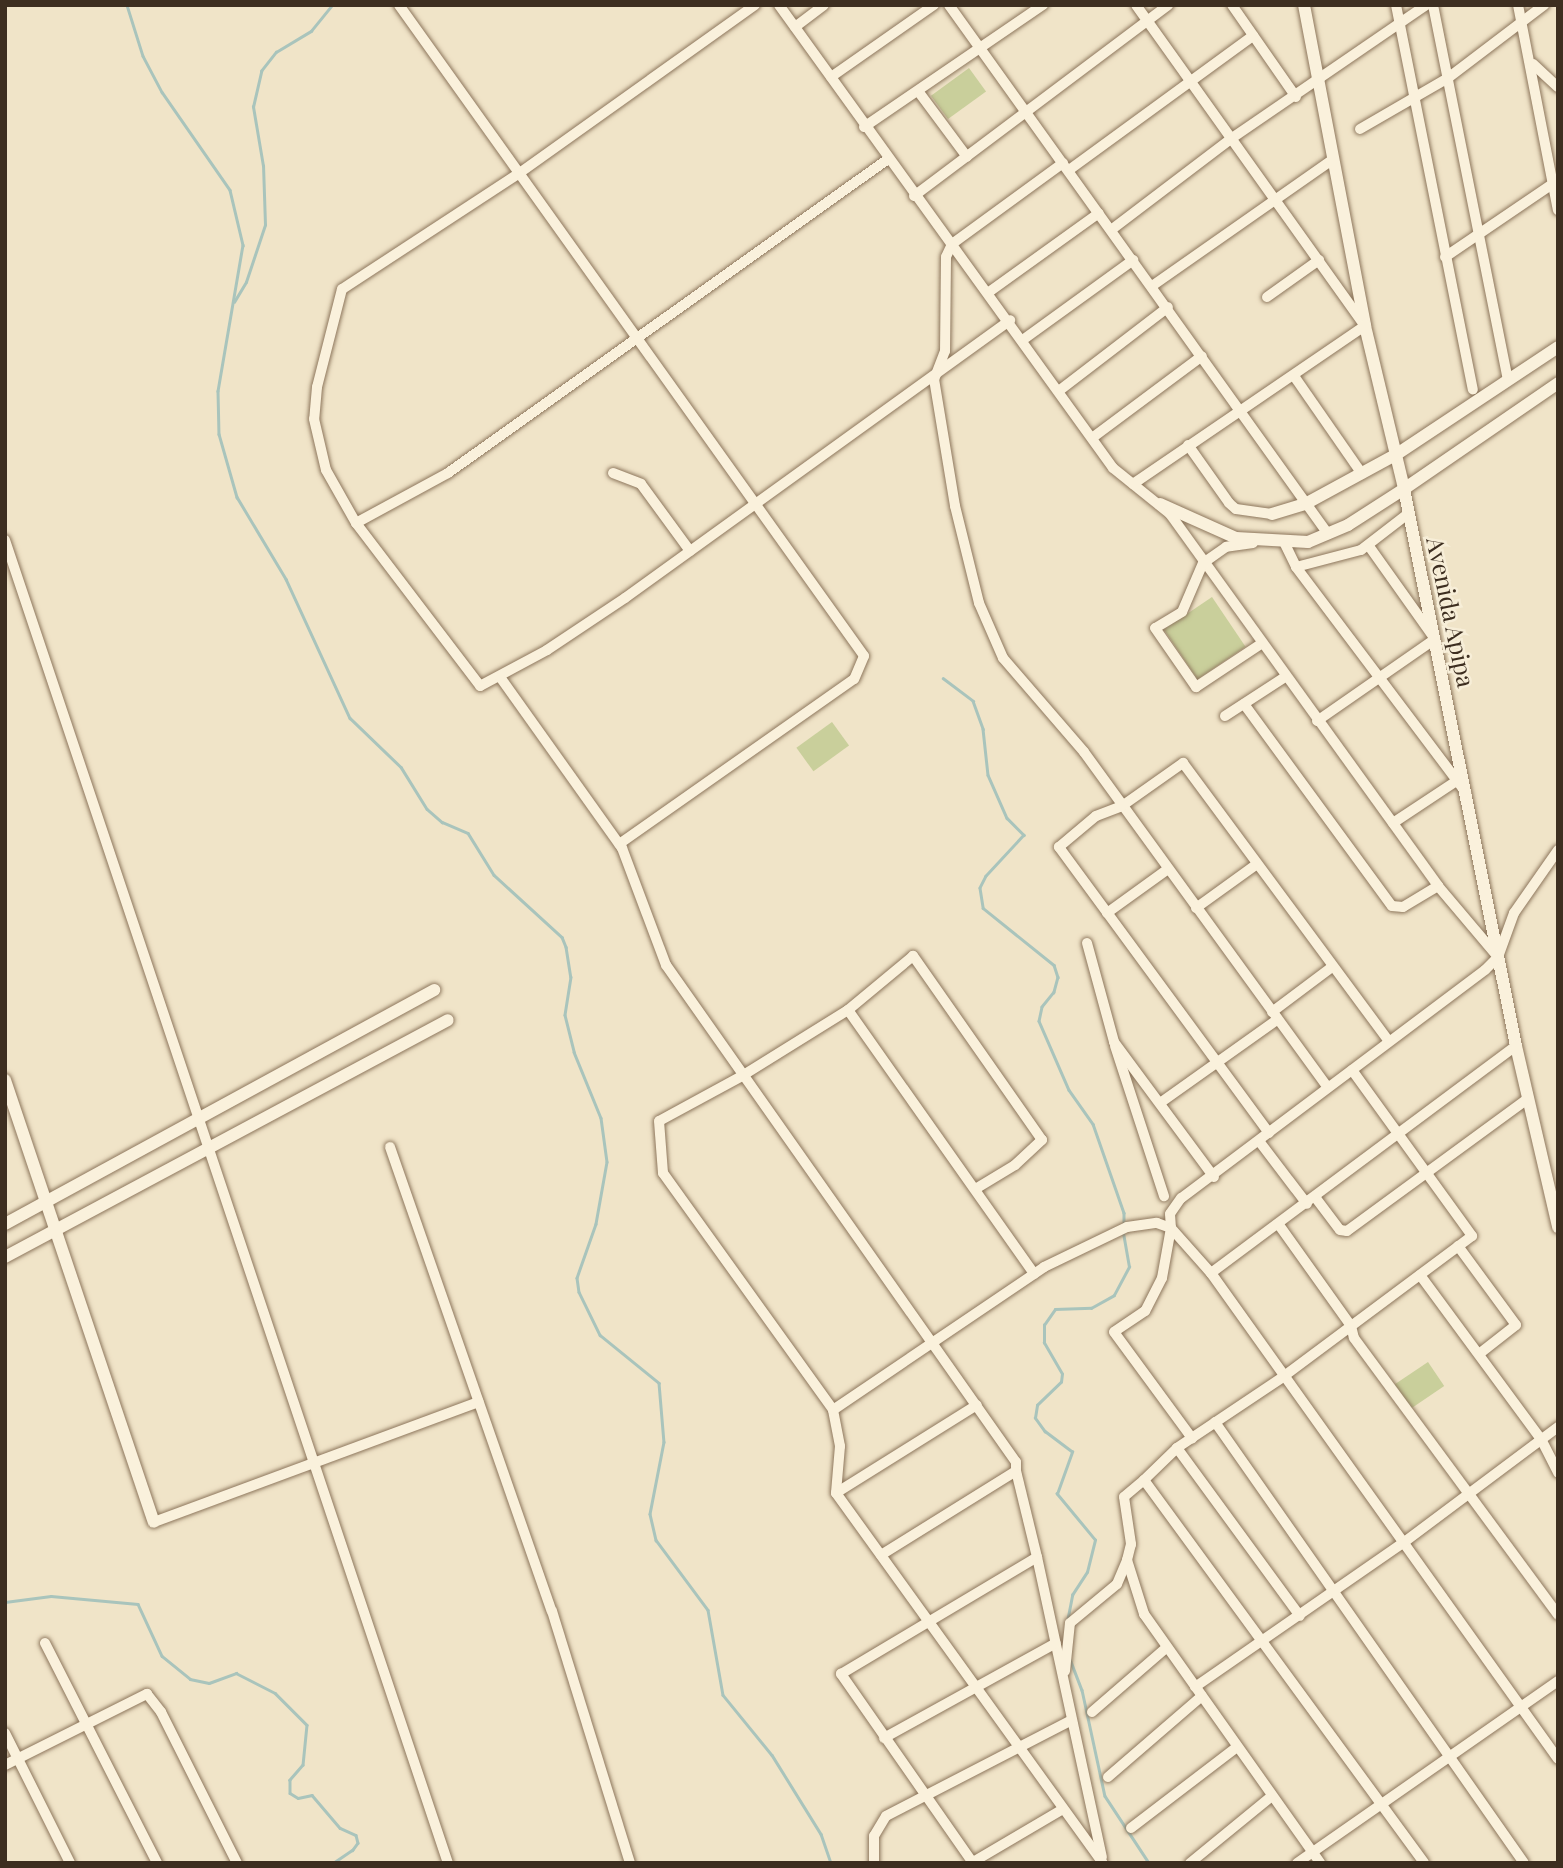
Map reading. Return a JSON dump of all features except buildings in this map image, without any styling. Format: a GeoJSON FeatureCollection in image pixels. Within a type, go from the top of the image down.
{"type":"FeatureCollection","features":[{"type":"Feature","properties":{"kind":"street"},"geometry":{"type":"LineString","coordinates":[[399,5],[864,656],[864,664],[845,685],[619,844]]}},
{"type":"Feature","properties":{"kind":"street"},"geometry":{"type":"LineString","coordinates":[[755,5],[518,174],[342,289],[323,356],[314,419],[326,470],[356,523],[480,686],[558,643],[934,379],[976,341],[1010,320]]}},
{"type":"Feature","properties":{"kind":"street"},"geometry":{"type":"LineString","coordinates":[[779,5],[914,196],[1024,339],[1113,468],[1160,504],[1207,528],[1261,542],[1285,544],[1328,534],[1405,489],[1558,383]]}},
{"type":"Feature","properties":{"kind":"street"},"geometry":{"type":"LineString","coordinates":[[794,27],[824,5]]}},
{"type":"Feature","properties":{"kind":"street"},"geometry":{"type":"LineString","coordinates":[[831,78],[933,5]]}},
{"type":"Feature","properties":{"kind":"street"},"geometry":{"type":"LineString","coordinates":[[949,5],[1168,307],[1328,534]]}},
{"type":"Feature","properties":{"kind":"street"},"geometry":{"type":"LineString","coordinates":[[864,127],[1043,5]]}},
{"type":"Feature","properties":{"kind":"street"},"geometry":{"type":"LineString","coordinates":[[1133,484],[1365,326],[1136,5]]}},
{"type":"Feature","properties":{"kind":"street"},"geometry":{"type":"LineString","coordinates":[[914,196],[1028,113],[1168,5]]}},
{"type":"Feature","properties":{"kind":"street"},"geometry":{"type":"LineString","coordinates":[[1232,5],[1296,97]]}},
{"type":"Feature","properties":{"kind":"street","name":"Avenida Apipa"},"geometry":{"type":"LineString","coordinates":[[1304,5],[1365,326],[1405,489],[1468,796],[1497,957],[1516,1046],[1554,1185],[1558,1227]]}},
{"type":"Feature","properties":{"kind":"street"},"geometry":{"type":"LineString","coordinates":[[1396,5],[1473,389]]}},
{"type":"Feature","properties":{"kind":"street"},"geometry":{"type":"LineString","coordinates":[[1111,230],[1232,138],[1296,97],[1317,79],[1426,5]]}},
{"type":"Feature","properties":{"kind":"street"},"geometry":{"type":"LineString","coordinates":[[1433,5],[1508,379]]}},
{"type":"Feature","properties":{"kind":"street"},"geometry":{"type":"LineString","coordinates":[[1518,5],[1533,64],[1558,210]]}},
{"type":"Feature","properties":{"kind":"street"},"geometry":{"type":"LineString","coordinates":[[1360,129],[1448,78],[1544,5]]}},
{"type":"Feature","properties":{"kind":"street"},"geometry":{"type":"LineString","coordinates":[[1253,36],[952,244],[945,266],[944,351],[934,379],[961,538],[990,635],[1003,658],[1084,752],[1327,1087]]}},
{"type":"Feature","properties":{"kind":"street"},"geometry":{"type":"LineString","coordinates":[[1533,64],[1558,87]]}},
{"type":"Feature","properties":{"kind":"street"},"geometry":{"type":"LineString","coordinates":[[918,91],[967,157]]}},
{"type":"Feature","properties":{"kind":"street"},"geometry":{"type":"LineString","coordinates":[[356,523],[448,472],[888,159]]}},
{"type":"Feature","properties":{"kind":"street"},"geometry":{"type":"LineString","coordinates":[[1152,286],[1332,160]]}},
{"type":"Feature","properties":{"kind":"street"},"geometry":{"type":"LineString","coordinates":[[1445,257],[1479,238],[1555,183]]}},
{"type":"Feature","properties":{"kind":"street"},"geometry":{"type":"LineString","coordinates":[[989,292],[1099,213]]}},
{"type":"Feature","properties":{"kind":"street"},"geometry":{"type":"LineString","coordinates":[[1024,339],[1133,260]]}},
{"type":"Feature","properties":{"kind":"street"},"geometry":{"type":"LineString","coordinates":[[1267,297],[1319,260]]}},
{"type":"Feature","properties":{"kind":"street"},"geometry":{"type":"LineString","coordinates":[[1060,390],[1168,307]]}},
{"type":"Feature","properties":{"kind":"street"},"geometry":{"type":"LineString","coordinates":[[1188,445],[1236,509],[1272,514],[1307,503],[1362,474],[1558,347]]}},
{"type":"Feature","properties":{"kind":"street"},"geometry":{"type":"LineString","coordinates":[[1092,438],[1202,356]]}},
{"type":"Feature","properties":{"kind":"street"},"geometry":{"type":"LineString","coordinates":[[1294,376],[1362,474]]}},
{"type":"Feature","properties":{"kind":"street"},"geometry":{"type":"LineString","coordinates":[[613,473],[641,484],[690,551]]}},
{"type":"Feature","properties":{"kind":"street"},"geometry":{"type":"LineString","coordinates":[[1160,504],[1438,886],[1497,957]]}},
{"type":"Feature","properties":{"kind":"street"},"geometry":{"type":"LineString","coordinates":[[1296,567],[1332,561],[1369,546],[1409,513]]}},
{"type":"Feature","properties":{"kind":"street"},"geometry":{"type":"LineString","coordinates":[[5,540],[448,1863]]}},
{"type":"Feature","properties":{"kind":"street"},"geometry":{"type":"LineString","coordinates":[[1261,542],[1226,547],[1203,563],[1182,612],[1155,628],[1196,687],[1261,644]]}},
{"type":"Feature","properties":{"kind":"street"},"geometry":{"type":"LineString","coordinates":[[1285,544],[1296,567],[1468,796]]}},
{"type":"Feature","properties":{"kind":"street"},"geometry":{"type":"LineString","coordinates":[[1317,721],[1381,681],[1435,639],[1369,546]]}},
{"type":"Feature","properties":{"kind":"street"},"geometry":{"type":"LineString","coordinates":[[500,677],[619,844],[666,965],[1016,1462],[1056,1643],[1070,1721],[1104,1863]]}},
{"type":"Feature","properties":{"kind":"street"},"geometry":{"type":"LineString","coordinates":[[1225,716],[1285,677]]}},
{"type":"Feature","properties":{"kind":"street"},"geometry":{"type":"LineString","coordinates":[[1244,704],[1392,906],[1403,907],[1438,886]]}},
{"type":"Feature","properties":{"kind":"street"},"geometry":{"type":"LineString","coordinates":[[1269,1133],[1059,847],[1096,816],[1122,806],[1183,763],[1389,1041]]}},
{"type":"Feature","properties":{"kind":"street"},"geometry":{"type":"LineString","coordinates":[[1394,823],[1455,782]]}},
{"type":"Feature","properties":{"kind":"street"},"geometry":{"type":"LineString","coordinates":[[1192,1438],[1114,1332],[1140,1316],[1151,1302],[1169,1255],[1174,1205],[1214,1177],[1497,957],[1514,913],[1558,850]]}},
{"type":"Feature","properties":{"kind":"street"},"geometry":{"type":"LineString","coordinates":[[1196,908],[1257,864]]}},
{"type":"Feature","properties":{"kind":"street"},"geometry":{"type":"LineString","coordinates":[[1107,913],[1168,869]]}},
{"type":"Feature","properties":{"kind":"street"},"geometry":{"type":"LineString","coordinates":[[1087,943],[1122,1078],[1164,1196]]}},
{"type":"Feature","properties":{"kind":"street"},"geometry":{"type":"LineString","coordinates":[[977,1188],[1031,1154],[1042,1140],[913,956],[848,1010],[742,1076],[659,1121],[663,1173],[833,1410],[840,1446],[836,1493],[974,1688],[1104,1863]]}},
{"type":"Feature","properties":{"kind":"street"},"geometry":{"type":"LineString","coordinates":[[1160,1103],[1217,1064],[1332,967]]}},
{"type":"Feature","properties":{"kind":"street"},"geometry":{"type":"LineString","coordinates":[[5,1224],[434,990]]}},
{"type":"Feature","properties":{"kind":"street"},"geometry":{"type":"LineString","coordinates":[[848,1010],[977,1188],[1034,1274]]}},
{"type":"Feature","properties":{"kind":"street"},"geometry":{"type":"LineString","coordinates":[[5,1257],[448,1020]]}},
{"type":"Feature","properties":{"kind":"street"},"geometry":{"type":"LineString","coordinates":[[1114,1042],[1214,1177]]}},
{"type":"Feature","properties":{"kind":"street"},"geometry":{"type":"LineString","coordinates":[[1211,1273],[1516,1046]]}},
{"type":"Feature","properties":{"kind":"street"},"geometry":{"type":"LineString","coordinates":[[1064,1688],[1067,1629],[1116,1584],[1127,1560],[1131,1544],[1124,1497],[1177,1448],[1283,1377],[1472,1236],[1352,1070]]}},
{"type":"Feature","properties":{"kind":"street"},"geometry":{"type":"LineString","coordinates":[[5,1080],[154,1522],[480,1402]]}},
{"type":"Feature","properties":{"kind":"street"},"geometry":{"type":"LineString","coordinates":[[1259,1141],[1343,1233],[1529,1098]]}},
{"type":"Feature","properties":{"kind":"street"},"geometry":{"type":"LineString","coordinates":[[390,1147],[552,1611],[630,1863]]}},
{"type":"Feature","properties":{"kind":"street"},"geometry":{"type":"LineString","coordinates":[[833,1410],[935,1345],[1034,1274],[1127,1227],[1147,1223],[1171,1228],[1211,1273],[1558,1759]]}},
{"type":"Feature","properties":{"kind":"street"},"geometry":{"type":"LineString","coordinates":[[1279,1225],[1351,1326],[1354,1338],[1558,1615]]}},
{"type":"Feature","properties":{"kind":"street"},"geometry":{"type":"LineString","coordinates":[[1458,1246],[1516,1325],[1479,1354]]}},
{"type":"Feature","properties":{"kind":"street"},"geometry":{"type":"LineString","coordinates":[[1420,1275],[1541,1439],[1558,1473]]}},
{"type":"Feature","properties":{"kind":"street"},"geometry":{"type":"LineString","coordinates":[[836,1493],[977,1405]]}},
{"type":"Feature","properties":{"kind":"street"},"geometry":{"type":"LineString","coordinates":[[1216,1422],[1337,1590],[1338,1602],[1524,1863]]}},
{"type":"Feature","properties":{"kind":"street"},"geometry":{"type":"LineString","coordinates":[[1195,1687],[1337,1590],[1558,1427]]}},
{"type":"Feature","properties":{"kind":"street"},"geometry":{"type":"LineString","coordinates":[[1177,1448],[1300,1616]]}},
{"type":"Feature","properties":{"kind":"street"},"geometry":{"type":"LineString","coordinates":[[881,1555],[1016,1471]]}},
{"type":"Feature","properties":{"kind":"street"},"geometry":{"type":"LineString","coordinates":[[1144,1480],[1261,1642],[1271,1649],[1424,1863]]}},
{"type":"Feature","properties":{"kind":"street"},"geometry":{"type":"LineString","coordinates":[[1037,1557],[841,1674],[924,1797],[973,1862],[1063,1809]]}},
{"type":"Feature","properties":{"kind":"street"},"geometry":{"type":"LineString","coordinates":[[1127,1560],[1144,1614],[1317,1858]]}},
{"type":"Feature","properties":{"kind":"street"},"geometry":{"type":"LineString","coordinates":[[45,1643],[157,1863]]}},
{"type":"Feature","properties":{"kind":"street"},"geometry":{"type":"LineString","coordinates":[[884,1738],[1056,1643]]}},
{"type":"Feature","properties":{"kind":"street"},"geometry":{"type":"LineString","coordinates":[[1092,1712],[1167,1647]]}},
{"type":"Feature","properties":{"kind":"street"},"geometry":{"type":"LineString","coordinates":[[1297,1863],[1317,1858],[1383,1806],[1558,1681]]}},
{"type":"Feature","properties":{"kind":"street"},"geometry":{"type":"LineString","coordinates":[[5,1765],[147,1693],[161,1712],[237,1863]]}},
{"type":"Feature","properties":{"kind":"street"},"geometry":{"type":"LineString","coordinates":[[1108,1777],[1202,1696]]}},
{"type":"Feature","properties":{"kind":"street"},"geometry":{"type":"LineString","coordinates":[[874,1863],[873,1843],[882,1821],[1070,1721]]}},
{"type":"Feature","properties":{"kind":"street"},"geometry":{"type":"LineString","coordinates":[[5,1733],[70,1863]]}},
{"type":"Feature","properties":{"kind":"street"},"geometry":{"type":"LineString","coordinates":[[1130,1828],[1237,1746]]}},
{"type":"Feature","properties":{"kind":"street"},"geometry":{"type":"LineString","coordinates":[[1190,1863],[1272,1796]]}},
{"type":"Feature","properties":{"kind":"green space"},"geometry":{"type":"Polygon","coordinates":[[[969,68],[986,91],[948,119],[931,96],[969,68]]]}},
{"type":"Feature","properties":{"kind":"green space"},"geometry":{"type":"Polygon","coordinates":[[[1212,597],[1246,647],[1197,679],[1164,629],[1212,597]]]}},
{"type":"Feature","properties":{"kind":"green space"},"geometry":{"type":"Polygon","coordinates":[[[832,722],[849,745],[813,771],[796,748],[832,722]]]}},
{"type":"Feature","properties":{"kind":"green space"},"geometry":{"type":"Polygon","coordinates":[[[1428,1362],[1444,1386],[1411,1408],[1395,1384],[1428,1362]]]}},
{"type":"Feature","properties":{"kind":"waterway"},"geometry":{"type":"LineString","coordinates":[[127,5],[143,56],[162,92],[230,190],[243,245],[218,391],[219,434],[237,497],[286,579],[350,718],[401,767],[427,809],[442,822],[468,833],[494,875],[562,937],[566,947],[571,977],[565,1015],[574,1052],[601,1118],[607,1162],[596,1224],[577,1278],[579,1292],[600,1335],[659,1383],[664,1442],[650,1514],[656,1540],[708,1610],[723,1695],[772,1755],[821,1834],[831,1863]]}},
{"type":"Feature","properties":{"kind":"waterway"},"geometry":{"type":"LineString","coordinates":[[234,302],[246,282],[265,225],[263,166],[253,107],[261,71],[276,52],[311,31],[332,5]]}},
{"type":"Feature","properties":{"kind":"waterway"},"geometry":{"type":"LineString","coordinates":[[943,678],[973,701],[983,729],[988,775],[1007,818],[1024,835],[986,876],[980,888],[983,908],[1054,965],[1058,977],[1054,992],[1042,1007],[1039,1021],[1069,1090],[1093,1124],[1124,1213],[1124,1226]]}},
{"type":"Feature","properties":{"kind":"waterway"},"geometry":{"type":"LineString","coordinates":[[1065,1632],[1072,1595],[1087,1572],[1095,1540],[1057,1494],[1072,1452],[1045,1432],[1035,1418],[1037,1405],[1061,1382],[1062,1374],[1044,1343],[1044,1325],[1055,1309],[1091,1308],[1114,1295],[1129,1267],[1123,1232]]}},
{"type":"Feature","properties":{"kind":"waterway"},"geometry":{"type":"LineString","coordinates":[[5,1602],[51,1596],[138,1604],[162,1656],[190,1679],[209,1683],[236,1673],[275,1693],[307,1725],[303,1765],[290,1780],[290,1793],[298,1798],[312,1795],[340,1828],[356,1835],[358,1843],[353,1850],[334,1863]]}},
{"type":"Feature","properties":{"kind":"waterway"},"geometry":{"type":"LineString","coordinates":[[1070,1659],[1082,1690],[1105,1796],[1149,1863]]}}]}
